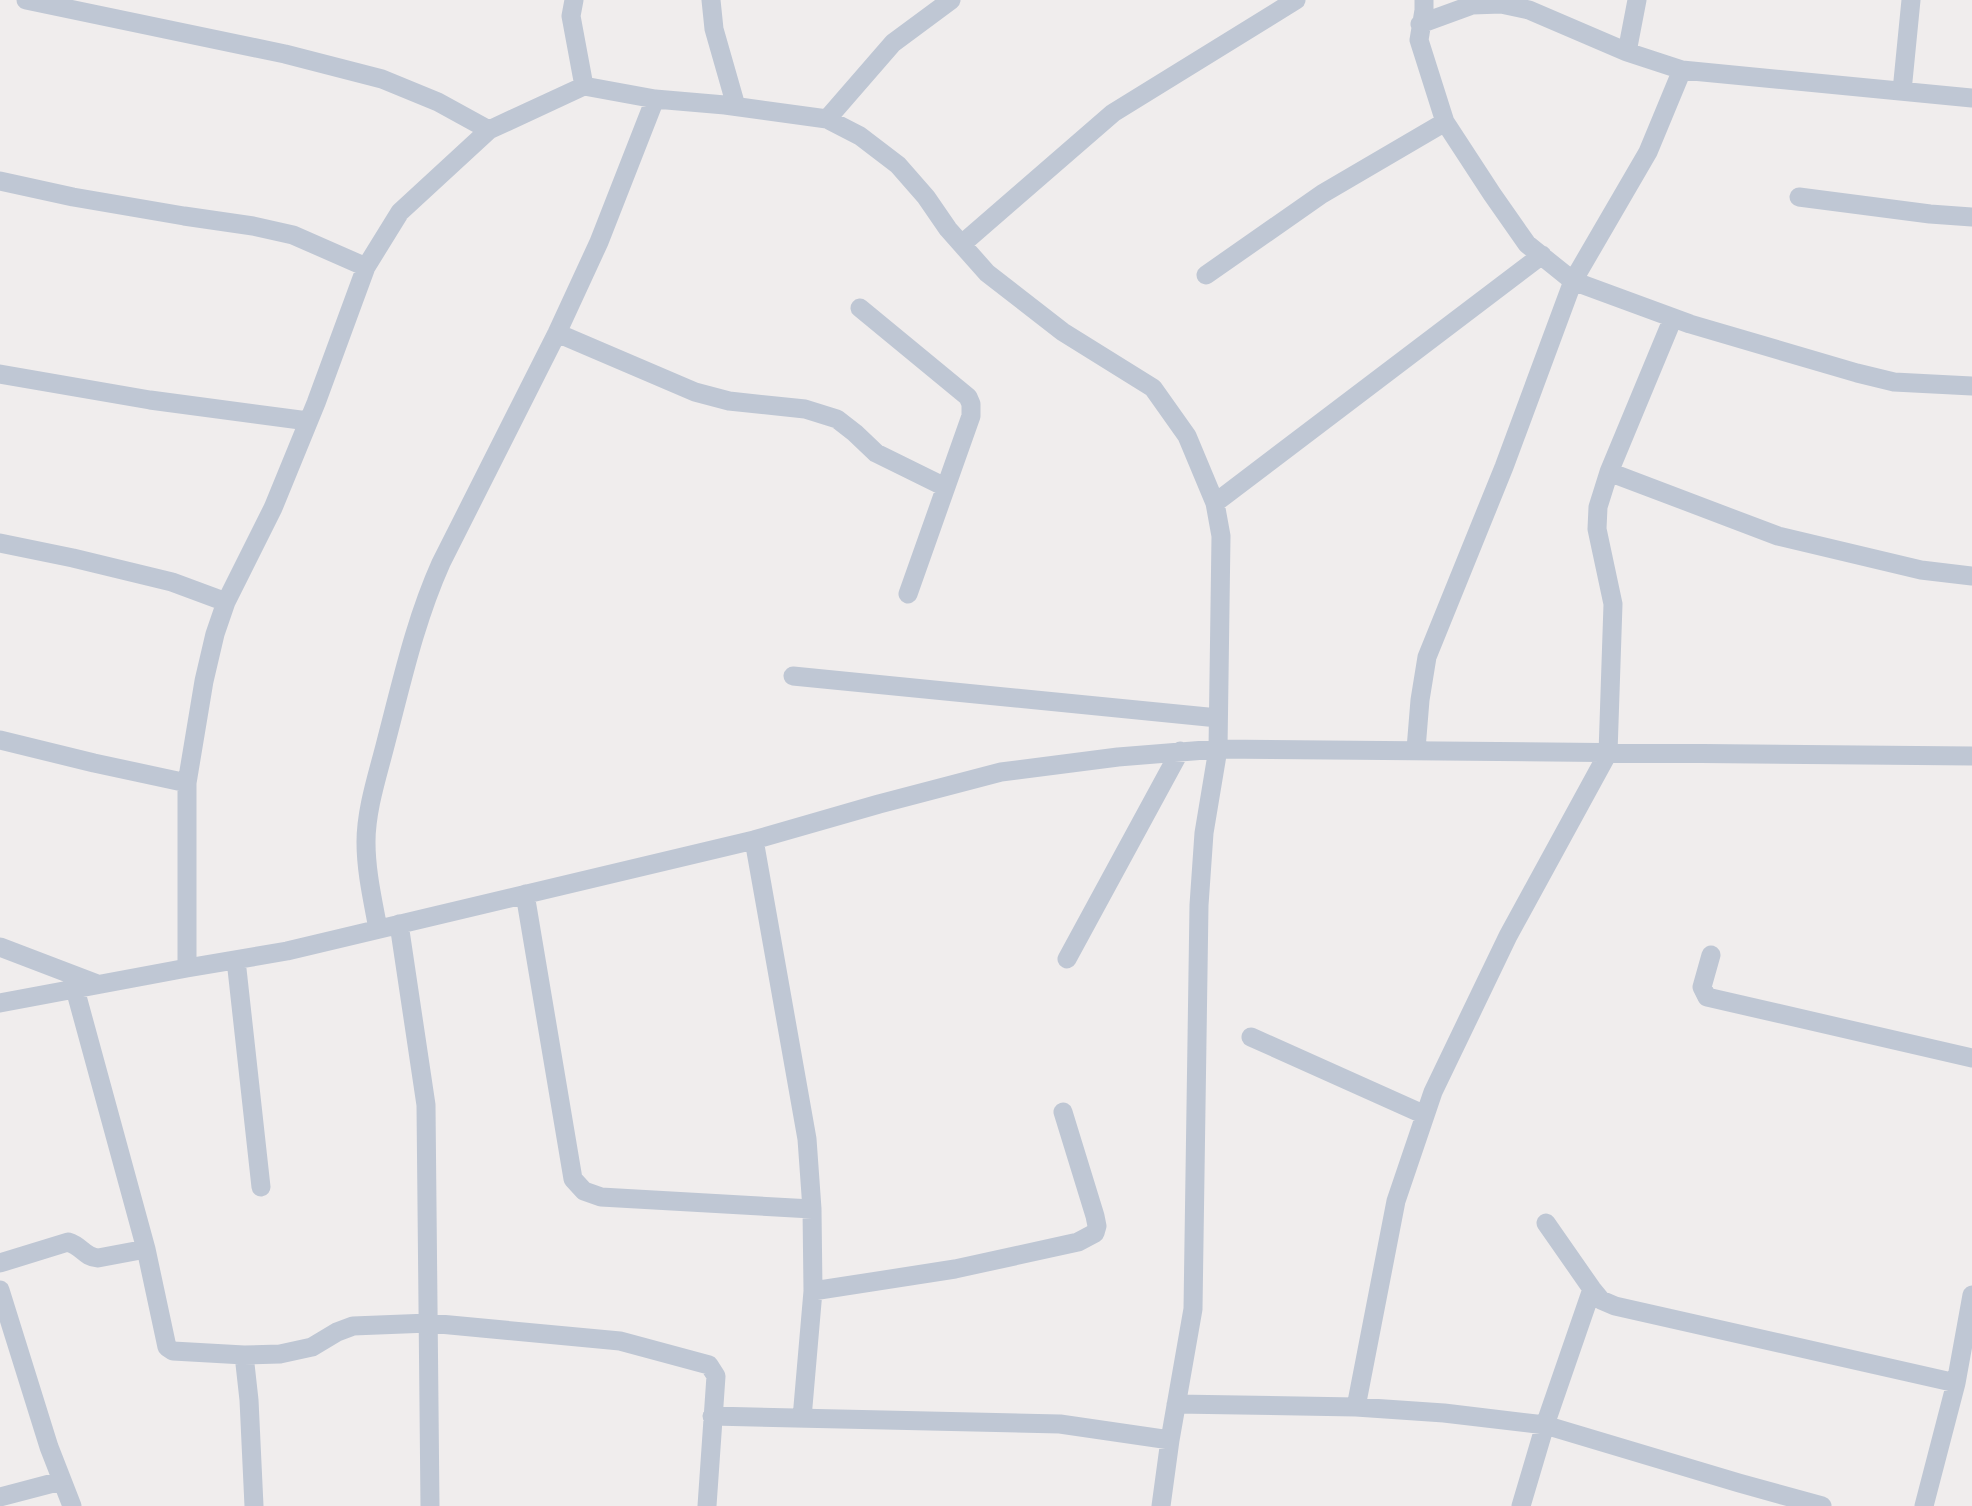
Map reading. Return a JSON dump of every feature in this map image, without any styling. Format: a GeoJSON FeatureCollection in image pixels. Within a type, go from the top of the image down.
{"type":"FeatureCollection","features":[{"type":"Feature","properties":{"kind":"street"},"geometry":{"type":"LineString","coordinates":[[26,0],[285,54],[382,79],[438,102],[489,130]]}},
{"type":"Feature","properties":{"kind":"street"},"geometry":{"type":"LineString","coordinates":[[574,0],[571,16],[584,86]]}},
{"type":"Feature","properties":{"kind":"street"},"geometry":{"type":"LineString","coordinates":[[711,0],[714,29],[736,106]]}},
{"type":"Feature","properties":{"kind":"street"},"geometry":{"type":"LineString","coordinates":[[827,119],[893,43],[951,0]]}},
{"type":"Feature","properties":{"kind":"street"},"geometry":{"type":"LineString","coordinates":[[962,244],[1113,113],[1296,0]]}},
{"type":"Feature","properties":{"kind":"street"},"geometry":{"type":"LineString","coordinates":[[1424,0],[1419,40],[1445,122],[1492,194],[1528,244],[1573,281],[1673,318],[1894,382],[1972,386]]}},
{"type":"Feature","properties":{"kind":"street"},"geometry":{"type":"LineString","coordinates":[[1627,52],[1637,0]]}},
{"type":"Feature","properties":{"kind":"street"},"geometry":{"type":"LineString","coordinates":[[1902,91],[1911,0]]}},
{"type":"Feature","properties":{"kind":"street"},"geometry":{"type":"LineString","coordinates":[[1420,24],[1472,5],[1501,4],[1529,10],[1627,52],[1682,70],[1972,98]]}},
{"type":"Feature","properties":{"kind":"street"},"geometry":{"type":"LineString","coordinates":[[1416,749],[1420,700],[1427,656],[1504,467],[1573,281],[1648,152],[1682,70]]}},
{"type":"Feature","properties":{"kind":"street"},"geometry":{"type":"LineString","coordinates":[[187,968],[187,783],[214,634],[226,602],[273,508],[366,267],[400,212],[489,130],[584,86],[655,99],[736,106],[827,119],[860,136],[898,164],[987,273],[1063,332],[1153,388],[1187,436],[1215,503],[1220,536],[1218,749],[1204,833],[1199,906],[1193,1309],[1170,1440],[1161,1506]]}},
{"type":"Feature","properties":{"kind":"street"},"geometry":{"type":"LineString","coordinates":[[378,929],[368,875],[367,833],[371,801],[411,644],[426,596],[557,333],[599,242],[655,99]]}},
{"type":"Feature","properties":{"kind":"street"},"geometry":{"type":"LineString","coordinates":[[1206,275],[1322,194],[1445,122]]}},
{"type":"Feature","properties":{"kind":"street"},"geometry":{"type":"LineString","coordinates":[[0,181],[73,197],[254,226],[294,235],[366,267]]}},
{"type":"Feature","properties":{"kind":"street"},"geometry":{"type":"LineString","coordinates":[[1799,197],[1930,214],[1972,217]]}},
{"type":"Feature","properties":{"kind":"street"},"geometry":{"type":"LineString","coordinates":[[1215,503],[1542,255]]}},
{"type":"Feature","properties":{"kind":"street"},"geometry":{"type":"LineString","coordinates":[[860,308],[968,397],[972,404],[971,416],[908,594]]}},
{"type":"Feature","properties":{"kind":"street"},"geometry":{"type":"LineString","coordinates":[[1356,1407],[1396,1201],[1433,1092],[1508,936],[1608,753],[1613,604],[1597,530],[1598,507],[1609,472],[1673,318]]}},
{"type":"Feature","properties":{"kind":"street"},"geometry":{"type":"LineString","coordinates":[[557,333],[696,392],[729,400],[805,408],[837,419],[876,453],[945,486]]}},
{"type":"Feature","properties":{"kind":"street"},"geometry":{"type":"LineString","coordinates":[[0,374],[150,400],[308,421]]}},
{"type":"Feature","properties":{"kind":"street"},"geometry":{"type":"LineString","coordinates":[[1609,472],[1778,536],[1926,571],[1972,576]]}},
{"type":"Feature","properties":{"kind":"street"},"geometry":{"type":"LineString","coordinates":[[0,543],[73,558],[172,582],[226,602]]}},
{"type":"Feature","properties":{"kind":"street"},"geometry":{"type":"LineString","coordinates":[[792,676],[1218,718]]}},
{"type":"Feature","properties":{"kind":"street"},"geometry":{"type":"LineString","coordinates":[[0,740],[94,764],[187,783]]}},
{"type":"Feature","properties":{"kind":"street"},"geometry":{"type":"LineString","coordinates":[[0,1003],[187,968],[287,952],[754,840],[1000,772],[1180,751],[1218,749],[1416,749],[1608,753],[1972,756]]}},
{"type":"Feature","properties":{"kind":"street"},"geometry":{"type":"LineString","coordinates":[[1067,959],[1180,751]]}},
{"type":"Feature","properties":{"kind":"street"},"geometry":{"type":"LineString","coordinates":[[754,840],[807,1139],[812,1209],[813,1291],[802,1418]]}},
{"type":"Feature","properties":{"kind":"street"},"geometry":{"type":"LineString","coordinates":[[525,894],[573,1179],[584,1191],[601,1197],[812,1209]]}},
{"type":"Feature","properties":{"kind":"street"},"geometry":{"type":"LineString","coordinates":[[400,924],[426,1105],[430,1323],[430,1506]]}},
{"type":"Feature","properties":{"kind":"street"},"geometry":{"type":"LineString","coordinates":[[0,947],[100,985]]}},
{"type":"Feature","properties":{"kind":"street"},"geometry":{"type":"LineString","coordinates":[[1711,955],[1702,987],[1707,997],[1972,1058]]}},
{"type":"Feature","properties":{"kind":"street"},"geometry":{"type":"LineString","coordinates":[[236,960],[261,1187]]}},
{"type":"Feature","properties":{"kind":"street"},"geometry":{"type":"LineString","coordinates":[[76,989],[146,1249],[167,1347],[173,1351],[244,1355],[280,1354],[312,1347],[337,1332],[353,1326],[430,1323],[620,1340],[709,1365],[716,1376],[707,1506]]}},
{"type":"Feature","properties":{"kind":"street"},"geometry":{"type":"LineString","coordinates":[[1251,1037],[1425,1115]]}},
{"type":"Feature","properties":{"kind":"street"},"geometry":{"type":"LineString","coordinates":[[813,1291],[955,1269],[1078,1242],[1095,1233],[1097,1226],[1095,1216],[1063,1112]]}},
{"type":"Feature","properties":{"kind":"street"},"geometry":{"type":"LineString","coordinates":[[1546,1222],[1592,1289],[1602,1300],[1615,1306],[1956,1383]]}},
{"type":"Feature","properties":{"kind":"street"},"geometry":{"type":"LineString","coordinates":[[0,1263],[68,1242],[77,1244],[91,1258],[146,1249]]}},
{"type":"Feature","properties":{"kind":"street"},"geometry":{"type":"LineString","coordinates":[[1521,1506],[1545,1425],[1592,1289]]}},
{"type":"Feature","properties":{"kind":"street"},"geometry":{"type":"LineString","coordinates":[[0,1292],[49,1447],[72,1506]]}},
{"type":"Feature","properties":{"kind":"street"},"geometry":{"type":"LineString","coordinates":[[1924,1506],[1956,1383],[1972,1295]]}},
{"type":"Feature","properties":{"kind":"street"},"geometry":{"type":"LineString","coordinates":[[244,1355],[249,1400],[254,1506]]}},
{"type":"Feature","properties":{"kind":"street"},"geometry":{"type":"LineString","coordinates":[[1176,1404],[1356,1407],[1444,1413],[1545,1425],[1822,1506]]}},
{"type":"Feature","properties":{"kind":"street"},"geometry":{"type":"LineString","coordinates":[[712,1416],[1060,1424],[1170,1440]]}},
{"type":"Feature","properties":{"kind":"street"},"geometry":{"type":"LineString","coordinates":[[0,1497],[61,1481]]}}]}
